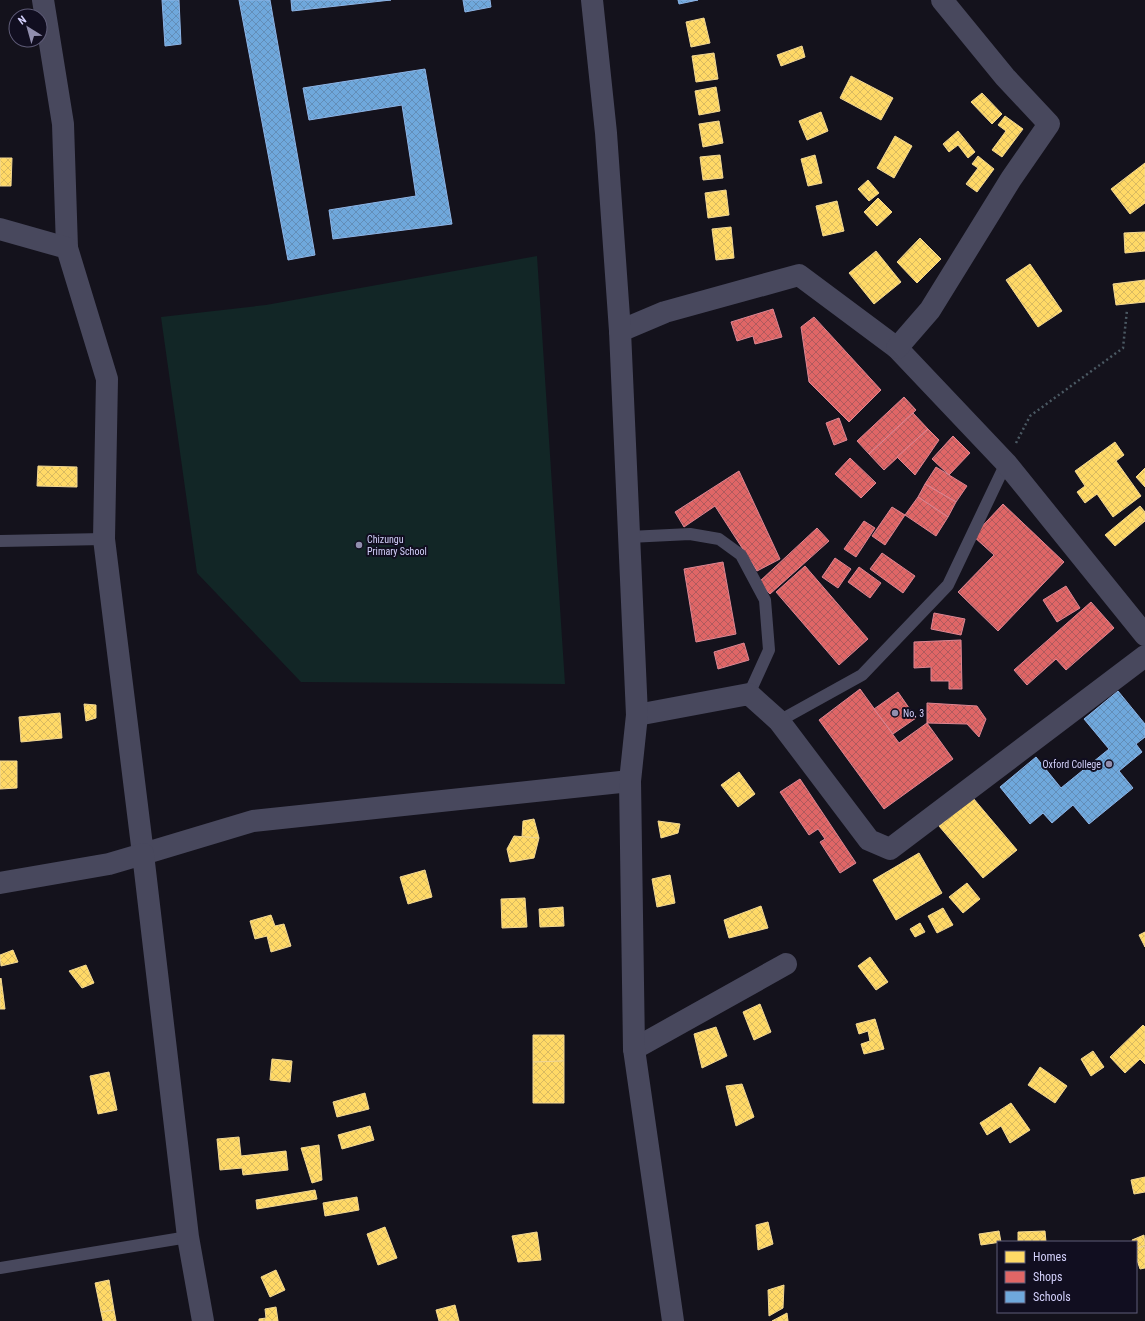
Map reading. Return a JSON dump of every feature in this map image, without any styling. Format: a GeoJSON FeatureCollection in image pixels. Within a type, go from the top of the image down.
{"type":"FeatureCollection","features":[{"type":"Feature","properties":{"kind":"street"},"geometry":{"type":"LineString","coordinates":[[43,0],[62,124],[67,248],[106,379],[104,539],[188,1237],[203,1321]]}},
{"type":"Feature","properties":{"kind":"street"},"geometry":{"type":"LineString","coordinates":[[592,0],[606,133],[620,331],[637,715],[630,781],[634,1049],[673,1321]]}},
{"type":"Feature","properties":{"kind":"street"},"geometry":{"type":"LineString","coordinates":[[897,348],[930,310],[1011,179],[1049,124],[1005,77],[942,0]]}},
{"type":"Feature","properties":{"kind":"street"},"geometry":{"type":"LineString","coordinates":[[0,228],[67,248]]}},
{"type":"Feature","properties":{"kind":"street"},"geometry":{"type":"LineString","coordinates":[[620,331],[665,312],[799,275],[897,348],[1006,463],[1145,635]]}},
{"type":"Feature","properties":{"kind":"street"},"geometry":{"type":"LineString","coordinates":[[637,715],[749,694],[779,721],[869,840],[890,849],[1145,656]]}},
{"type":"Feature","properties":{"kind":"street"},"geometry":{"type":"LineString","coordinates":[[0,883],[109,864],[253,821],[630,781]]}},
{"type":"Feature","properties":{"kind":"street"},"geometry":{"type":"LineString","coordinates":[[634,1049],[786,964]]}},
{"type":"Feature","properties":{"kind":"lane"},"geometry":{"type":"LineString","coordinates":[[779,721],[862,675],[948,585],[1006,463]]}},
{"type":"Feature","properties":{"kind":"lane"},"geometry":{"type":"LineString","coordinates":[[629,537],[690,534],[719,540],[741,555],[765,600],[769,650],[749,694]]}},
{"type":"Feature","properties":{"kind":"lane"},"geometry":{"type":"LineString","coordinates":[[0,541],[104,539]]}},
{"type":"Feature","properties":{"kind":"lane"},"geometry":{"type":"LineString","coordinates":[[0,1268],[188,1237]]}},
{"type":"Feature","properties":{"kind":"path"},"geometry":{"type":"LineString","coordinates":[[1006,463],[1030,416],[1124,348],[1127,310]]}},
{"type":"Feature","properties":{"kind":"green space"},"geometry":{"type":"Polygon","coordinates":[[[537,256],[565,684],[301,682],[197,573],[161,317],[266,305],[537,256]]]}},
{"type":"Feature","properties":{"kind":"building: Homes"},"geometry":{"type":"Polygon","coordinates":[[[704,18],[710,43],[691,47],[686,22],[704,18]]]}},
{"type":"Feature","properties":{"kind":"building: Homes"},"geometry":{"type":"Polygon","coordinates":[[[802,46],[805,57],[781,66],[777,55],[802,46]]]}},
{"type":"Feature","properties":{"kind":"building: Homes"},"geometry":{"type":"Polygon","coordinates":[[[714,53],[718,79],[696,82],[692,56],[714,53]]]}},
{"type":"Feature","properties":{"kind":"building: Homes"},"geometry":{"type":"Polygon","coordinates":[[[851,76],[893,98],[881,120],[840,98],[851,76]]]}},
{"type":"Feature","properties":{"kind":"building: Homes"},"geometry":{"type":"Polygon","coordinates":[[[716,87],[720,111],[699,115],[695,91],[716,87]]]}},
{"type":"Feature","properties":{"kind":"building: Homes"},"geometry":{"type":"Polygon","coordinates":[[[982,93],[1002,114],[992,124],[971,102],[982,93]]]}},
{"type":"Feature","properties":{"kind":"building: Homes"},"geometry":{"type":"Polygon","coordinates":[[[821,112],[828,131],[807,140],[799,121],[821,112]]]}},
{"type":"Feature","properties":{"kind":"building: Homes"},"geometry":{"type":"Polygon","coordinates":[[[1005,116],[1023,129],[1002,157],[992,150],[1006,131],[998,125],[1005,116]]]}},
{"type":"Feature","properties":{"kind":"building: Homes"},"geometry":{"type":"Polygon","coordinates":[[[719,121],[723,143],[703,147],[699,124],[719,121]]]}},
{"type":"Feature","properties":{"kind":"building: Homes"},"geometry":{"type":"Polygon","coordinates":[[[958,131],[975,152],[968,158],[958,145],[949,152],[943,144],[958,131]]]}},
{"type":"Feature","properties":{"kind":"building: Homes"},"geometry":{"type":"Polygon","coordinates":[[[895,136],[912,146],[894,178],[877,168],[895,136]]]}},
{"type":"Feature","properties":{"kind":"building: Homes"},"geometry":{"type":"Polygon","coordinates":[[[720,155],[723,178],[703,180],[700,157],[720,155]]]}},
{"type":"Feature","properties":{"kind":"building: Homes"},"geometry":{"type":"Polygon","coordinates":[[[815,155],[822,183],[808,186],[801,159],[815,155]]]}},
{"type":"Feature","properties":{"kind":"building: Homes"},"geometry":{"type":"Polygon","coordinates":[[[978,156],[994,169],[977,192],[966,184],[978,168],[972,164],[978,156]]]}},
{"type":"Feature","properties":{"kind":"building: Homes"},"geometry":{"type":"Polygon","coordinates":[[[0,158],[12,158],[11,186],[0,186],[0,158]]]}},
{"type":"Feature","properties":{"kind":"building: Homes"},"geometry":{"type":"Polygon","coordinates":[[[1145,163],[1145,203],[1130,214],[1111,189],[1145,163]]]}},
{"type":"Feature","properties":{"kind":"building: Homes"},"geometry":{"type":"Polygon","coordinates":[[[868,180],[879,193],[869,201],[858,189],[868,180]]]}},
{"type":"Feature","properties":{"kind":"building: Homes"},"geometry":{"type":"Polygon","coordinates":[[[726,190],[729,215],[708,218],[705,193],[726,190]]]}},
{"type":"Feature","properties":{"kind":"building: Homes"},"geometry":{"type":"Polygon","coordinates":[[[878,198],[892,212],[877,226],[864,212],[878,198]]]}},
{"type":"Feature","properties":{"kind":"building: Homes"},"geometry":{"type":"Polygon","coordinates":[[[837,201],[844,231],[823,236],[816,206],[837,201]]]}},
{"type":"Feature","properties":{"kind":"building: Homes"},"geometry":{"type":"Polygon","coordinates":[[[731,227],[734,258],[716,260],[712,229],[731,227]]]}},
{"type":"Feature","properties":{"kind":"building: Homes"},"geometry":{"type":"Polygon","coordinates":[[[1145,232],[1145,251],[1125,253],[1124,233],[1145,232]]]}},
{"type":"Feature","properties":{"kind":"building: Homes"},"geometry":{"type":"Polygon","coordinates":[[[920,238],[941,259],[917,283],[897,262],[920,238]]]}},
{"type":"Feature","properties":{"kind":"building: Homes"},"geometry":{"type":"Polygon","coordinates":[[[876,251],[901,282],[874,304],[849,273],[876,251]]]}},
{"type":"Feature","properties":{"kind":"building: Homes"},"geometry":{"type":"Polygon","coordinates":[[[1030,264],[1062,311],[1038,327],[1006,280],[1030,264]]]}},
{"type":"Feature","properties":{"kind":"building: Homes"},"geometry":{"type":"Polygon","coordinates":[[[1145,280],[1145,302],[1116,305],[1113,284],[1145,280]]]}},
{"type":"Feature","properties":{"kind":"building: Homes"},"geometry":{"type":"Polygon","coordinates":[[[1115,442],[1124,455],[1116,461],[1141,496],[1113,517],[1097,494],[1085,503],[1077,492],[1085,486],[1075,471],[1115,442]]]}},
{"type":"Feature","properties":{"kind":"building: Homes"},"geometry":{"type":"Polygon","coordinates":[[[38,466],[77,467],[77,487],[37,486],[38,466]]]}},
{"type":"Feature","properties":{"kind":"building: Homes"},"geometry":{"type":"Polygon","coordinates":[[[1145,468],[1145,487],[1136,477],[1145,468]]]}},
{"type":"Feature","properties":{"kind":"building: Homes"},"geometry":{"type":"Polygon","coordinates":[[[1140,506],[1145,512],[1145,521],[1115,546],[1105,535],[1140,506]]]}},
{"type":"Feature","properties":{"kind":"building: Homes"},"geometry":{"type":"Polygon","coordinates":[[[84,704],[96,705],[96,718],[86,721],[84,704]]]}},
{"type":"Feature","properties":{"kind":"building: Homes"},"geometry":{"type":"Polygon","coordinates":[[[60,713],[62,738],[21,742],[19,717],[60,713]]]}},
{"type":"Feature","properties":{"kind":"building: Homes"},"geometry":{"type":"Polygon","coordinates":[[[0,761],[17,761],[17,788],[0,789],[0,761]]]}},
{"type":"Feature","properties":{"kind":"building: Homes"},"geometry":{"type":"Polygon","coordinates":[[[739,772],[755,794],[738,807],[721,785],[739,772]]]}},
{"type":"Feature","properties":{"kind":"building: Homes"},"geometry":{"type":"Polygon","coordinates":[[[973,798],[1017,850],[983,878],[939,826],[973,798]]]}},
{"type":"Feature","properties":{"kind":"building: Homes"},"geometry":{"type":"Polygon","coordinates":[[[534,819],[539,838],[522,837],[523,821],[534,819]]]}},
{"type":"Feature","properties":{"kind":"building: Homes"},"geometry":{"type":"Polygon","coordinates":[[[658,821],[680,824],[678,833],[661,838],[658,821]]]}},
{"type":"Feature","properties":{"kind":"building: Homes"},"geometry":{"type":"Polygon","coordinates":[[[514,836],[539,838],[534,858],[510,862],[507,849],[514,836]]]}},
{"type":"Feature","properties":{"kind":"building: Homes"},"geometry":{"type":"Polygon","coordinates":[[[919,853],[942,893],[896,920],[873,880],[919,853]]]}},
{"type":"Feature","properties":{"kind":"building: Homes"},"geometry":{"type":"Polygon","coordinates":[[[425,870],[432,897],[408,904],[400,877],[425,870]]]}},
{"type":"Feature","properties":{"kind":"building: Homes"},"geometry":{"type":"Polygon","coordinates":[[[670,875],[675,903],[657,907],[652,879],[670,875]]]}},
{"type":"Feature","properties":{"kind":"building: Homes"},"geometry":{"type":"Polygon","coordinates":[[[967,883],[980,899],[963,913],[949,897],[967,883]]]}},
{"type":"Feature","properties":{"kind":"building: Homes"},"geometry":{"type":"Polygon","coordinates":[[[525,898],[527,927],[502,928],[501,899],[525,898]]]}},
{"type":"Feature","properties":{"kind":"building: Homes"},"geometry":{"type":"Polygon","coordinates":[[[761,906],[768,928],[729,938],[724,920],[761,906]]]}},
{"type":"Feature","properties":{"kind":"building: Homes"},"geometry":{"type":"Polygon","coordinates":[[[563,907],[564,926],[540,927],[539,909],[563,907]]]}},
{"type":"Feature","properties":{"kind":"building: Homes"},"geometry":{"type":"Polygon","coordinates":[[[943,908],[953,925],[937,933],[928,916],[943,908]]]}},
{"type":"Feature","properties":{"kind":"building: Homes"},"geometry":{"type":"Polygon","coordinates":[[[271,915],[275,926],[284,924],[291,946],[271,952],[267,936],[255,939],[250,921],[271,915]]]}},
{"type":"Feature","properties":{"kind":"building: Homes"},"geometry":{"type":"Polygon","coordinates":[[[920,923],[925,932],[915,937],[910,929],[920,923]]]}},
{"type":"Feature","properties":{"kind":"building: Homes"},"geometry":{"type":"Polygon","coordinates":[[[1145,932],[1145,947],[1139,935],[1145,932]]]}},
{"type":"Feature","properties":{"kind":"building: Homes"},"geometry":{"type":"Polygon","coordinates":[[[13,950],[18,962],[1,966],[0,955],[13,950]]]}},
{"type":"Feature","properties":{"kind":"building: Homes"},"geometry":{"type":"Polygon","coordinates":[[[870,957],[888,982],[876,990],[858,966],[870,957]]]}},
{"type":"Feature","properties":{"kind":"building: Homes"},"geometry":{"type":"Polygon","coordinates":[[[86,965],[94,983],[82,988],[69,971],[86,965]]]}},
{"type":"Feature","properties":{"kind":"building: Homes"},"geometry":{"type":"Polygon","coordinates":[[[1,978],[5,1009],[0,1009],[1,978]]]}},
{"type":"Feature","properties":{"kind":"building: Homes"},"geometry":{"type":"Polygon","coordinates":[[[760,1004],[771,1032],[754,1040],[743,1012],[760,1004]]]}},
{"type":"Feature","properties":{"kind":"building: Homes"},"geometry":{"type":"Polygon","coordinates":[[[875,1019],[884,1049],[864,1054],[861,1044],[870,1041],[868,1031],[859,1034],[856,1024],[875,1019]]]}},
{"type":"Feature","properties":{"kind":"building: Homes"},"geometry":{"type":"Polygon","coordinates":[[[1143,1025],[1145,1027],[1145,1064],[1140,1059],[1125,1073],[1110,1057],[1143,1025]]]}},
{"type":"Feature","properties":{"kind":"building: Homes"},"geometry":{"type":"Polygon","coordinates":[[[716,1027],[727,1056],[702,1068],[694,1034],[716,1027]]]}},
{"type":"Feature","properties":{"kind":"building: Homes"},"geometry":{"type":"Polygon","coordinates":[[[533,1035],[564,1035],[564,1061],[533,1062],[533,1035]]]}},
{"type":"Feature","properties":{"kind":"building: Homes"},"geometry":{"type":"Polygon","coordinates":[[[1093,1051],[1104,1067],[1091,1076],[1081,1059],[1093,1051]]]}},
{"type":"Feature","properties":{"kind":"building: Homes"},"geometry":{"type":"Polygon","coordinates":[[[272,1059],[292,1061],[290,1082],[270,1080],[272,1059]]]}},
{"type":"Feature","properties":{"kind":"building: Homes"},"geometry":{"type":"Polygon","coordinates":[[[564,1061],[564,1103],[533,1103],[533,1062],[564,1061]]]}},
{"type":"Feature","properties":{"kind":"building: Homes"},"geometry":{"type":"Polygon","coordinates":[[[1040,1067],[1067,1086],[1055,1103],[1028,1085],[1040,1067]]]}},
{"type":"Feature","properties":{"kind":"building: Homes"},"geometry":{"type":"Polygon","coordinates":[[[109,1072],[117,1110],[98,1114],[90,1076],[109,1072]]]}},
{"type":"Feature","properties":{"kind":"building: Homes"},"geometry":{"type":"Polygon","coordinates":[[[742,1084],[754,1117],[736,1126],[726,1086],[742,1084]]]}},
{"type":"Feature","properties":{"kind":"building: Homes"},"geometry":{"type":"Polygon","coordinates":[[[365,1093],[369,1109],[337,1117],[333,1102],[365,1093]]]}},
{"type":"Feature","properties":{"kind":"building: Homes"},"geometry":{"type":"Polygon","coordinates":[[[1011,1103],[1030,1130],[1010,1143],[1001,1126],[987,1135],[980,1123],[1011,1103]]]}},
{"type":"Feature","properties":{"kind":"building: Homes"},"geometry":{"type":"Polygon","coordinates":[[[370,1126],[374,1140],[342,1149],[338,1135],[370,1126]]]}},
{"type":"Feature","properties":{"kind":"building: Homes"},"geometry":{"type":"Polygon","coordinates":[[[239,1137],[241,1156],[286,1151],[288,1170],[243,1175],[242,1168],[220,1170],[217,1139],[239,1137]]]}},
{"type":"Feature","properties":{"kind":"building: Homes"},"geometry":{"type":"Polygon","coordinates":[[[319,1145],[322,1180],[312,1183],[301,1148],[319,1145]]]}},
{"type":"Feature","properties":{"kind":"building: Homes"},"geometry":{"type":"Polygon","coordinates":[[[1145,1177],[1145,1192],[1134,1194],[1131,1180],[1145,1177]]]}},
{"type":"Feature","properties":{"kind":"building: Homes"},"geometry":{"type":"Polygon","coordinates":[[[315,1190],[317,1199],[257,1209],[256,1200],[315,1190]]]}},
{"type":"Feature","properties":{"kind":"building: Homes"},"geometry":{"type":"Polygon","coordinates":[[[357,1197],[359,1210],[325,1216],[323,1203],[357,1197]]]}},
{"type":"Feature","properties":{"kind":"building: Homes"},"geometry":{"type":"Polygon","coordinates":[[[768,1222],[773,1244],[758,1250],[756,1225],[768,1222]]]}},
{"type":"Feature","properties":{"kind":"building: Homes"},"geometry":{"type":"Polygon","coordinates":[[[385,1227],[397,1258],[378,1265],[367,1234],[385,1227]]]}},
{"type":"Feature","properties":{"kind":"building: Homes"},"geometry":{"type":"Polygon","coordinates":[[[999,1231],[1001,1241],[981,1245],[979,1234],[999,1231]]]}},
{"type":"Feature","properties":{"kind":"building: Homes"},"geometry":{"type":"Polygon","coordinates":[[[1045,1231],[1046,1241],[1018,1241],[1018,1232],[1045,1231]]]}},
{"type":"Feature","properties":{"kind":"building: Homes"},"geometry":{"type":"Polygon","coordinates":[[[537,1232],[541,1260],[518,1262],[512,1236],[537,1232]]]}},
{"type":"Feature","properties":{"kind":"building: Homes"},"geometry":{"type":"Polygon","coordinates":[[[1144,1235],[1145,1245],[1137,1249],[1137,1241],[1132,1240],[1144,1235]]]}},
{"type":"Feature","properties":{"kind":"building: Homes"},"geometry":{"type":"Polygon","coordinates":[[[1145,1246],[1145,1268],[1140,1269],[1137,1260],[1137,1249],[1145,1246]]]}},
{"type":"Feature","properties":{"kind":"building: Homes"},"geometry":{"type":"Polygon","coordinates":[[[276,1270],[285,1290],[270,1297],[261,1277],[276,1270]]]}},
{"type":"Feature","properties":{"kind":"building: Homes"},"geometry":{"type":"Polygon","coordinates":[[[109,1280],[114,1310],[101,1312],[95,1283],[109,1280]]]}},
{"type":"Feature","properties":{"kind":"building: Homes"},"geometry":{"type":"Polygon","coordinates":[[[784,1285],[783,1308],[769,1316],[768,1290],[784,1285]]]}},
{"type":"Feature","properties":{"kind":"building: Homes"},"geometry":{"type":"Polygon","coordinates":[[[455,1305],[459,1321],[439,1321],[436,1310],[455,1305]]]}},
{"type":"Feature","properties":{"kind":"building: Homes"},"geometry":{"type":"Polygon","coordinates":[[[276,1307],[278,1321],[259,1321],[259,1319],[266,1318],[265,1309],[276,1307]]]}},
{"type":"Feature","properties":{"kind":"building: Homes"},"geometry":{"type":"Polygon","coordinates":[[[114,1310],[116,1321],[103,1321],[101,1312],[114,1310]]]}},
{"type":"Feature","properties":{"kind":"building: Homes"},"geometry":{"type":"Polygon","coordinates":[[[787,1313],[788,1321],[772,1321],[787,1313]]]}},
{"type":"Feature","properties":{"kind":"building: Shops"},"geometry":{"type":"Polygon","coordinates":[[[773,309],[782,337],[755,344],[753,336],[737,341],[731,322],[773,309]]]}},
{"type":"Feature","properties":{"kind":"building: Shops"},"geometry":{"type":"Polygon","coordinates":[[[814,317],[881,390],[849,422],[809,382],[801,327],[814,317]]]}},
{"type":"Feature","properties":{"kind":"building: Shops"},"geometry":{"type":"Polygon","coordinates":[[[904,397],[916,410],[869,454],[857,441],[904,397]]]}},
{"type":"Feature","properties":{"kind":"building: Shops"},"geometry":{"type":"Polygon","coordinates":[[[913,413],[928,429],[884,470],[869,454],[913,413]]]}},
{"type":"Feature","properties":{"kind":"building: Shops"},"geometry":{"type":"Polygon","coordinates":[[[839,418],[847,440],[834,445],[826,423],[839,418]]]}},
{"type":"Feature","properties":{"kind":"building: Shops"},"geometry":{"type":"Polygon","coordinates":[[[928,429],[939,440],[915,475],[897,457],[928,429]]]}},
{"type":"Feature","properties":{"kind":"building: Shops"},"geometry":{"type":"Polygon","coordinates":[[[953,436],[970,453],[949,475],[932,459],[953,436]]]}},
{"type":"Feature","properties":{"kind":"building: Shops"},"geometry":{"type":"Polygon","coordinates":[[[850,458],[876,483],[861,498],[835,474],[850,458]]]}},
{"type":"Feature","properties":{"kind":"building: Shops"},"geometry":{"type":"Polygon","coordinates":[[[936,467],[967,486],[956,502],[925,484],[936,467]]]}},
{"type":"Feature","properties":{"kind":"building: Shops"},"geometry":{"type":"Polygon","coordinates":[[[739,471],[780,559],[757,571],[715,506],[684,527],[675,512],[739,471]]]}},
{"type":"Feature","properties":{"kind":"building: Shops"},"geometry":{"type":"Polygon","coordinates":[[[925,484],[956,502],[948,517],[918,497],[925,484]]]}},
{"type":"Feature","properties":{"kind":"building: Shops"},"geometry":{"type":"Polygon","coordinates":[[[918,497],[948,517],[936,536],[905,515],[918,497]]]}},
{"type":"Feature","properties":{"kind":"building: Shops"},"geometry":{"type":"Polygon","coordinates":[[[1003,504],[1064,562],[998,631],[958,592],[994,555],[973,536],[1003,504]]]}},
{"type":"Feature","properties":{"kind":"building: Shops"},"geometry":{"type":"Polygon","coordinates":[[[892,507],[905,515],[885,545],[872,536],[892,507]]]}},
{"type":"Feature","properties":{"kind":"building: Shops"},"geometry":{"type":"Polygon","coordinates":[[[864,521],[875,528],[856,557],[844,549],[864,521]]]}},
{"type":"Feature","properties":{"kind":"building: Shops"},"geometry":{"type":"Polygon","coordinates":[[[817,528],[829,541],[770,594],[759,582],[817,528]]]}},
{"type":"Feature","properties":{"kind":"building: Shops"},"geometry":{"type":"Polygon","coordinates":[[[882,553],[915,576],[903,593],[870,569],[882,553]]]}},
{"type":"Feature","properties":{"kind":"building: Shops"},"geometry":{"type":"Polygon","coordinates":[[[835,558],[851,569],[838,588],[822,577],[835,558]]]}},
{"type":"Feature","properties":{"kind":"building: Shops"},"geometry":{"type":"Polygon","coordinates":[[[723,562],[736,634],[696,642],[684,569],[723,562]]]}},
{"type":"Feature","properties":{"kind":"building: Shops"},"geometry":{"type":"Polygon","coordinates":[[[805,566],[868,639],[839,665],[776,592],[805,566]]]}},
{"type":"Feature","properties":{"kind":"building: Shops"},"geometry":{"type":"Polygon","coordinates":[[[859,567],[881,583],[870,598],[848,582],[859,567]]]}},
{"type":"Feature","properties":{"kind":"building: Shops"},"geometry":{"type":"Polygon","coordinates":[[[1066,586],[1080,608],[1057,622],[1043,600],[1066,586]]]}},
{"type":"Feature","properties":{"kind":"building: Shops"},"geometry":{"type":"Polygon","coordinates":[[[1091,602],[1114,628],[1066,670],[1056,659],[1027,685],[1014,670],[1091,602]]]}},
{"type":"Feature","properties":{"kind":"building: Shops"},"geometry":{"type":"Polygon","coordinates":[[[934,613],[965,619],[961,635],[931,629],[934,613]]]}},
{"type":"Feature","properties":{"kind":"building: Shops"},"geometry":{"type":"Polygon","coordinates":[[[961,640],[962,689],[949,689],[949,681],[931,681],[931,667],[914,668],[914,642],[961,640]]]}},
{"type":"Feature","properties":{"kind":"building: Shops"},"geometry":{"type":"Polygon","coordinates":[[[744,643],[749,660],[718,669],[714,652],[744,643]]]}},
{"type":"Feature","properties":{"kind":"building: Shops"},"geometry":{"type":"Polygon","coordinates":[[[860,689],[899,743],[927,723],[953,759],[884,809],[819,720],[860,689]]]}},
{"type":"Feature","properties":{"kind":"building: Shops","name":"No. 3"},"geometry":{"type":"Polygon","coordinates":[[[898,692],[916,718],[893,734],[874,709],[898,692]]]}},
{"type":"Feature","properties":{"kind":"building: Shops"},"geometry":{"type":"Polygon","coordinates":[[[927,703],[977,706],[986,719],[979,737],[967,724],[927,723],[927,703]]]}},
{"type":"Feature","properties":{"kind":"building: Shops"},"geometry":{"type":"Polygon","coordinates":[[[800,779],[856,863],[840,873],[820,842],[825,839],[818,829],[809,835],[780,792],[800,779]]]}},
{"type":"Feature","properties":{"kind":"building: Schools"},"geometry":{"type":"Polygon","coordinates":[[[162,0],[179,0],[181,44],[165,46],[162,0]]]}},
{"type":"Feature","properties":{"kind":"building: Schools"},"geometry":{"type":"Polygon","coordinates":[[[239,0],[270,0],[315,255],[288,260],[239,0]]]}},
{"type":"Feature","properties":{"kind":"building: Schools"},"geometry":{"type":"Polygon","coordinates":[[[291,0],[391,0],[292,11],[291,0]]]}},
{"type":"Feature","properties":{"kind":"building: Schools"},"geometry":{"type":"Polygon","coordinates":[[[463,0],[490,0],[491,7],[465,12],[463,0]]]}},
{"type":"Feature","properties":{"kind":"building: Schools"},"geometry":{"type":"Polygon","coordinates":[[[678,0],[698,0],[679,4],[678,0]]]}},
{"type":"Feature","properties":{"kind":"building: Schools"},"geometry":{"type":"Polygon","coordinates":[[[425,69],[452,224],[333,239],[329,210],[416,196],[402,105],[309,120],[303,88],[425,69]]]}},
{"type":"Feature","properties":{"kind":"building: Schools","name":"Oxford College"},"geometry":{"type":"Polygon","coordinates":[[[1118,691],[1145,724],[1145,737],[1136,744],[1142,752],[1119,771],[1133,788],[1089,824],[1073,805],[1052,823],[1043,813],[1030,824],[1000,787],[1036,757],[1061,788],[1109,749],[1084,719],[1118,691]]]}},
{"type":"Feature","properties":{"kind":"place","name":"Chizungu Primary School"},"geometry":{"type":"Point","coordinates":[359,545]}},
{"type":"Feature","properties":{"kind":"place","name":"No. 3"},"geometry":{"type":"Point","coordinates":[895,713]}},
{"type":"Feature","properties":{"kind":"place","name":"Oxford College"},"geometry":{"type":"Point","coordinates":[1109,764]}}]}
